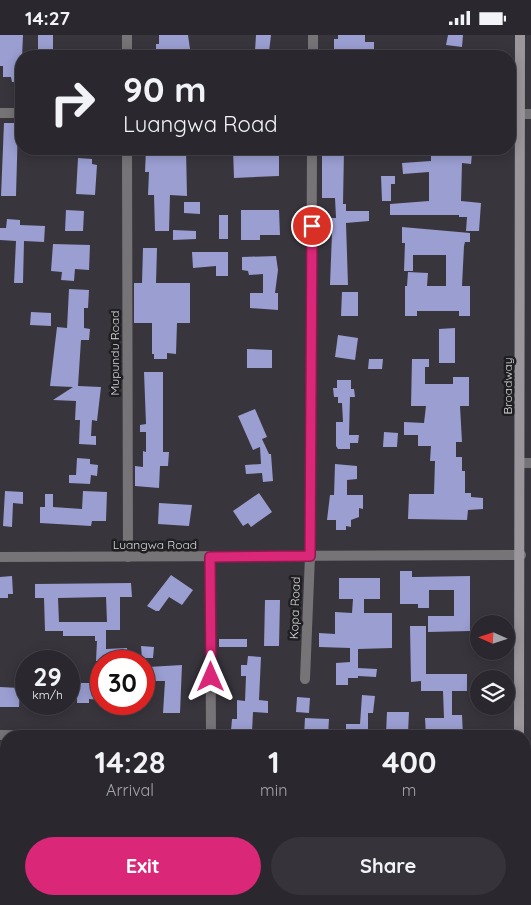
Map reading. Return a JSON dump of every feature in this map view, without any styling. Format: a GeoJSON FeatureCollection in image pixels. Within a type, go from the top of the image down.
{"type":"FeatureCollection","features":[{"type":"Feature","properties":{"kind":"main road","name":"Broadway"},"geometry":{"type":"LineString","coordinates":[[516,98],[520,35]]}},
{"type":"Feature","properties":{"kind":"main road","name":"Broadway"},"geometry":{"type":"LineString","coordinates":[[516,146],[526,463],[521,555],[519,730]]}},
{"type":"Feature","properties":{"kind":"street"},"geometry":{"type":"LineString","coordinates":[[127,35],[127,50]]}},
{"type":"Feature","properties":{"kind":"street"},"geometry":{"type":"LineString","coordinates":[[312,35],[313,50]]}},
{"type":"Feature","properties":{"kind":"street"},"geometry":{"type":"LineString","coordinates":[[0,113],[15,113]]}},
{"type":"Feature","properties":{"kind":"street"},"geometry":{"type":"LineString","coordinates":[[516,114],[531,114]]}},
{"type":"Feature","properties":{"kind":"street","name":"Mupundu Road"},"geometry":{"type":"LineString","coordinates":[[127,155],[128,557]]}},
{"type":"Feature","properties":{"kind":"street","name":"Kopa Road"},"geometry":{"type":"LineString","coordinates":[[306,679],[310,556],[312,155]]}},
{"type":"Feature","properties":{"kind":"street","name":"Luangwa Road"},"geometry":{"type":"LineString","coordinates":[[0,557],[521,555]]}},
{"type":"Feature","properties":{"kind":"street"},"geometry":{"type":"LineString","coordinates":[[210,557],[211,730]]}},
{"type":"Feature","properties":{"kind":"building"},"geometry":{"type":"Polygon","coordinates":[[[0,35],[23,35],[22,50],[15,50],[15,82],[12,82],[11,77],[3,77],[3,66],[0,66],[0,35]]]}},
{"type":"Feature","properties":{"kind":"building"},"geometry":{"type":"Polygon","coordinates":[[[38,35],[53,35],[53,49],[38,49],[38,35]]]}},
{"type":"Feature","properties":{"kind":"building"},"geometry":{"type":"Polygon","coordinates":[[[159,35],[188,35],[190,50],[156,50],[156,44],[159,44],[159,35]]]}},
{"type":"Feature","properties":{"kind":"building"},"geometry":{"type":"Polygon","coordinates":[[[256,35],[271,35],[269,50],[255,50],[256,35]]]}},
{"type":"Feature","properties":{"kind":"building"},"geometry":{"type":"Polygon","coordinates":[[[338,35],[365,35],[365,42],[374,42],[374,50],[334,50],[334,39],[338,39],[338,35]]]}},
{"type":"Feature","properties":{"kind":"building"},"geometry":{"type":"Polygon","coordinates":[[[448,35],[463,35],[462,47],[446,45],[448,35]]]}},
{"type":"Feature","properties":{"kind":"building"},"geometry":{"type":"Polygon","coordinates":[[[4,123],[15,123],[15,155],[17,155],[16,196],[1,196],[4,123]]]}},
{"type":"Feature","properties":{"kind":"building"},"geometry":{"type":"Polygon","coordinates":[[[146,155],[186,155],[187,196],[170,195],[169,231],[155,231],[154,195],[148,195],[149,172],[145,172],[146,155]]]}},
{"type":"Feature","properties":{"kind":"building"},"geometry":{"type":"Polygon","coordinates":[[[233,155],[279,155],[279,176],[234,178],[233,155]]]}},
{"type":"Feature","properties":{"kind":"building"},"geometry":{"type":"Polygon","coordinates":[[[322,155],[344,155],[343,204],[346,204],[346,211],[369,211],[369,221],[346,223],[348,285],[330,285],[332,233],[328,233],[328,218],[336,218],[335,198],[322,198],[322,155]]]}},
{"type":"Feature","properties":{"kind":"building"},"geometry":{"type":"Polygon","coordinates":[[[431,155],[472,155],[471,164],[462,163],[461,201],[481,203],[479,231],[466,231],[467,217],[459,217],[459,215],[390,215],[390,204],[429,201],[429,172],[403,174],[402,163],[431,161],[431,155]]]}},
{"type":"Feature","properties":{"kind":"building"},"geometry":{"type":"Polygon","coordinates":[[[78,158],[92,159],[92,164],[97,165],[95,195],[76,194],[78,158]]]}},
{"type":"Feature","properties":{"kind":"building"},"geometry":{"type":"Polygon","coordinates":[[[381,176],[395,176],[395,184],[391,184],[391,201],[382,201],[381,176]]]}},
{"type":"Feature","properties":{"kind":"building"},"geometry":{"type":"Polygon","coordinates":[[[184,202],[200,202],[200,214],[184,213],[184,202]]]}},
{"type":"Feature","properties":{"kind":"building"},"geometry":{"type":"Polygon","coordinates":[[[66,210],[84,211],[83,231],[65,231],[66,210]]]}},
{"type":"Feature","properties":{"kind":"building"},"geometry":{"type":"Polygon","coordinates":[[[241,210],[279,210],[280,235],[260,235],[260,240],[241,240],[241,210]]]}},
{"type":"Feature","properties":{"kind":"building"},"geometry":{"type":"Polygon","coordinates":[[[219,215],[228,215],[228,239],[219,239],[219,215]]]}},
{"type":"Feature","properties":{"kind":"building"},"geometry":{"type":"Polygon","coordinates":[[[7,219],[20,220],[20,225],[45,226],[44,242],[24,241],[23,283],[14,283],[16,241],[0,240],[0,228],[6,228],[7,219]]]}},
{"type":"Feature","properties":{"kind":"building"},"geometry":{"type":"Polygon","coordinates":[[[402,227],[470,233],[470,242],[465,242],[464,246],[462,286],[470,286],[470,316],[459,316],[459,311],[417,311],[417,316],[405,316],[405,286],[407,286],[408,272],[428,273],[427,286],[446,286],[446,255],[413,255],[413,271],[404,271],[405,243],[402,243],[402,227]]]}},
{"type":"Feature","properties":{"kind":"building"},"geometry":{"type":"Polygon","coordinates":[[[173,230],[196,231],[196,239],[173,240],[173,230]]]}},
{"type":"Feature","properties":{"kind":"building"},"geometry":{"type":"Polygon","coordinates":[[[53,244],[90,245],[89,270],[75,269],[74,281],[61,280],[62,272],[51,271],[53,244]]]}},
{"type":"Feature","properties":{"kind":"building"},"geometry":{"type":"Polygon","coordinates":[[[143,248],[157,248],[156,283],[190,283],[190,323],[177,323],[176,354],[167,353],[167,359],[154,359],[154,354],[152,354],[152,323],[134,323],[134,283],[142,283],[143,248]]]}},
{"type":"Feature","properties":{"kind":"building"},"geometry":{"type":"Polygon","coordinates":[[[192,252],[228,252],[228,276],[216,276],[216,266],[193,268],[192,252]]]}},
{"type":"Feature","properties":{"kind":"building"},"geometry":{"type":"Polygon","coordinates":[[[276,256],[278,270],[275,293],[278,293],[278,310],[250,308],[250,293],[263,293],[263,274],[249,275],[248,271],[242,270],[242,257],[276,256]]]}},
{"type":"Feature","properties":{"kind":"building"},"geometry":{"type":"Polygon","coordinates":[[[69,289],[89,290],[88,308],[84,308],[84,328],[90,329],[89,340],[81,340],[78,386],[101,387],[97,421],[92,420],[91,436],[96,436],[96,445],[79,444],[80,420],[75,420],[76,401],[53,400],[73,387],[50,386],[57,327],[67,328],[69,289]]]}},
{"type":"Feature","properties":{"kind":"building"},"geometry":{"type":"Polygon","coordinates":[[[342,292],[358,292],[358,316],[341,316],[342,292]]]}},
{"type":"Feature","properties":{"kind":"building"},"geometry":{"type":"Polygon","coordinates":[[[31,312],[51,313],[51,326],[30,325],[31,312]]]}},
{"type":"Feature","properties":{"kind":"building"},"geometry":{"type":"Polygon","coordinates":[[[455,328],[455,363],[439,363],[439,329],[455,328]]]}},
{"type":"Feature","properties":{"kind":"building"},"geometry":{"type":"Polygon","coordinates":[[[338,335],[358,338],[355,360],[335,357],[338,335]]]}},
{"type":"Feature","properties":{"kind":"building"},"geometry":{"type":"Polygon","coordinates":[[[247,349],[272,350],[272,368],[247,368],[247,349]]]}},
{"type":"Feature","properties":{"kind":"building"},"geometry":{"type":"Polygon","coordinates":[[[369,359],[383,359],[382,369],[368,369],[369,359]]]}},
{"type":"Feature","properties":{"kind":"building"},"geometry":{"type":"Polygon","coordinates":[[[412,359],[429,359],[429,367],[425,367],[425,384],[453,384],[453,377],[469,377],[469,406],[460,406],[462,442],[456,442],[456,457],[462,457],[462,471],[465,471],[465,493],[471,493],[471,497],[483,498],[483,509],[468,510],[467,520],[408,519],[409,494],[434,494],[435,461],[430,461],[431,446],[418,446],[418,435],[404,435],[404,422],[424,423],[426,406],[411,406],[412,359]]]}},
{"type":"Feature","properties":{"kind":"building"},"geometry":{"type":"Polygon","coordinates":[[[144,372],[163,372],[163,452],[169,452],[168,466],[160,466],[159,488],[135,486],[135,466],[143,467],[143,451],[146,452],[146,432],[140,432],[140,425],[146,424],[144,372]]]}},
{"type":"Feature","properties":{"kind":"building"},"geometry":{"type":"Polygon","coordinates":[[[337,380],[351,380],[351,389],[354,389],[355,397],[350,397],[349,435],[359,435],[358,443],[350,443],[350,449],[338,449],[336,446],[336,422],[343,422],[342,403],[338,403],[338,397],[334,397],[333,388],[337,388],[337,380]]]}},
{"type":"Feature","properties":{"kind":"building"},"geometry":{"type":"Polygon","coordinates":[[[255,409],[267,437],[262,439],[269,454],[271,454],[273,481],[263,482],[262,473],[246,474],[245,465],[261,464],[260,447],[253,450],[238,416],[255,409]]]}},
{"type":"Feature","properties":{"kind":"building"},"geometry":{"type":"Polygon","coordinates":[[[384,432],[398,433],[397,447],[383,447],[384,432]]]}},
{"type":"Feature","properties":{"kind":"building"},"geometry":{"type":"Polygon","coordinates":[[[77,458],[90,459],[90,464],[98,465],[97,476],[91,475],[90,484],[69,483],[69,475],[76,475],[77,458]]]}},
{"type":"Feature","properties":{"kind":"building"},"geometry":{"type":"Polygon","coordinates":[[[335,464],[357,466],[357,479],[347,480],[347,495],[363,495],[363,509],[359,508],[359,517],[351,520],[351,527],[346,526],[346,530],[336,530],[336,520],[327,520],[330,495],[334,495],[335,464]]]}},
{"type":"Feature","properties":{"kind":"building"},"geometry":{"type":"Polygon","coordinates":[[[5,491],[23,492],[23,504],[13,503],[12,527],[3,526],[5,491]]]}},
{"type":"Feature","properties":{"kind":"building"},"geometry":{"type":"Polygon","coordinates":[[[83,491],[107,492],[106,521],[92,521],[91,526],[40,523],[40,507],[45,507],[45,494],[53,494],[53,507],[82,509],[83,491]]]}},
{"type":"Feature","properties":{"kind":"building"},"geometry":{"type":"Polygon","coordinates":[[[259,493],[272,512],[251,527],[248,523],[243,526],[233,511],[259,493]]]}},
{"type":"Feature","properties":{"kind":"building"},"geometry":{"type":"Polygon","coordinates":[[[159,503],[192,505],[189,526],[158,524],[159,503]]]}},
{"type":"Feature","properties":{"kind":"building"},"geometry":{"type":"Polygon","coordinates":[[[400,571],[412,571],[412,577],[470,576],[470,631],[428,632],[428,616],[454,616],[454,590],[429,590],[429,608],[418,608],[418,604],[400,604],[400,571]]]}},
{"type":"Feature","properties":{"kind":"building"},"geometry":{"type":"Polygon","coordinates":[[[171,575],[193,590],[182,605],[169,597],[159,611],[147,606],[171,575]]]}},
{"type":"Feature","properties":{"kind":"building"},"geometry":{"type":"Polygon","coordinates":[[[12,576],[13,594],[8,594],[8,598],[0,598],[0,577],[12,576]]]}},
{"type":"Feature","properties":{"kind":"building"},"geometry":{"type":"Polygon","coordinates":[[[339,578],[380,578],[380,599],[364,599],[364,613],[392,613],[392,648],[358,649],[358,668],[377,669],[376,677],[358,676],[358,678],[348,678],[348,685],[336,685],[336,663],[350,662],[350,648],[319,647],[319,633],[335,634],[335,612],[352,613],[353,599],[339,599],[339,578]]]}},
{"type":"Feature","properties":{"kind":"building"},"geometry":{"type":"Polygon","coordinates":[[[131,583],[132,597],[120,597],[120,630],[106,630],[106,649],[127,648],[127,650],[97,650],[95,636],[63,636],[63,631],[45,631],[44,598],[35,598],[35,584],[131,583]],[[106,597],[58,598],[59,622],[107,622],[106,597]]]}},
{"type":"Feature","properties":{"kind":"building"},"geometry":{"type":"Polygon","coordinates":[[[265,600],[280,600],[279,646],[264,646],[265,600]]]}},
{"type":"Feature","properties":{"kind":"building"},"geometry":{"type":"Polygon","coordinates":[[[410,626],[426,626],[426,674],[467,674],[467,691],[452,691],[452,715],[462,715],[463,730],[426,730],[425,718],[444,718],[443,691],[421,691],[421,681],[411,682],[410,626]]]}},
{"type":"Feature","properties":{"kind":"building"},"geometry":{"type":"Polygon","coordinates":[[[219,639],[247,639],[247,647],[219,647],[219,639]]]}},
{"type":"Feature","properties":{"kind":"building"},"geometry":{"type":"Polygon","coordinates":[[[141,646],[154,647],[154,650],[141,650],[141,646]]]}},
{"type":"Feature","properties":{"kind":"building"},"geometry":{"type":"Polygon","coordinates":[[[248,656],[261,657],[259,700],[268,701],[268,713],[253,712],[252,730],[231,730],[232,719],[237,719],[237,700],[245,701],[246,676],[241,676],[241,665],[247,665],[248,656]]]}},
{"type":"Feature","properties":{"kind":"building"},"geometry":{"type":"Polygon","coordinates":[[[182,665],[180,713],[163,713],[165,681],[155,681],[155,667],[182,665]]]}},
{"type":"Feature","properties":{"kind":"building"},"geometry":{"type":"Polygon","coordinates":[[[80,683],[90,683],[89,703],[80,703],[80,683]]]}},
{"type":"Feature","properties":{"kind":"building"},"geometry":{"type":"Polygon","coordinates":[[[0,687],[15,688],[15,707],[0,707],[0,687]]]}},
{"type":"Feature","properties":{"kind":"building"},"geometry":{"type":"Polygon","coordinates":[[[362,695],[375,696],[373,713],[368,713],[368,730],[346,730],[346,724],[360,724],[362,695]]]}},
{"type":"Feature","properties":{"kind":"building"},"geometry":{"type":"Polygon","coordinates":[[[297,697],[310,698],[309,713],[296,712],[297,697]]]}},
{"type":"Feature","properties":{"kind":"building"},"geometry":{"type":"Polygon","coordinates":[[[387,712],[409,712],[408,730],[386,730],[387,712]]]}},
{"type":"Feature","properties":{"kind":"building"},"geometry":{"type":"Polygon","coordinates":[[[305,718],[329,719],[328,730],[304,730],[305,718]]]}},
{"type":"Feature","properties":{"kind":"route"},"geometry":{"type":"LineString","coordinates":[[211,677],[210,557],[310,556],[312,226]]}}]}
